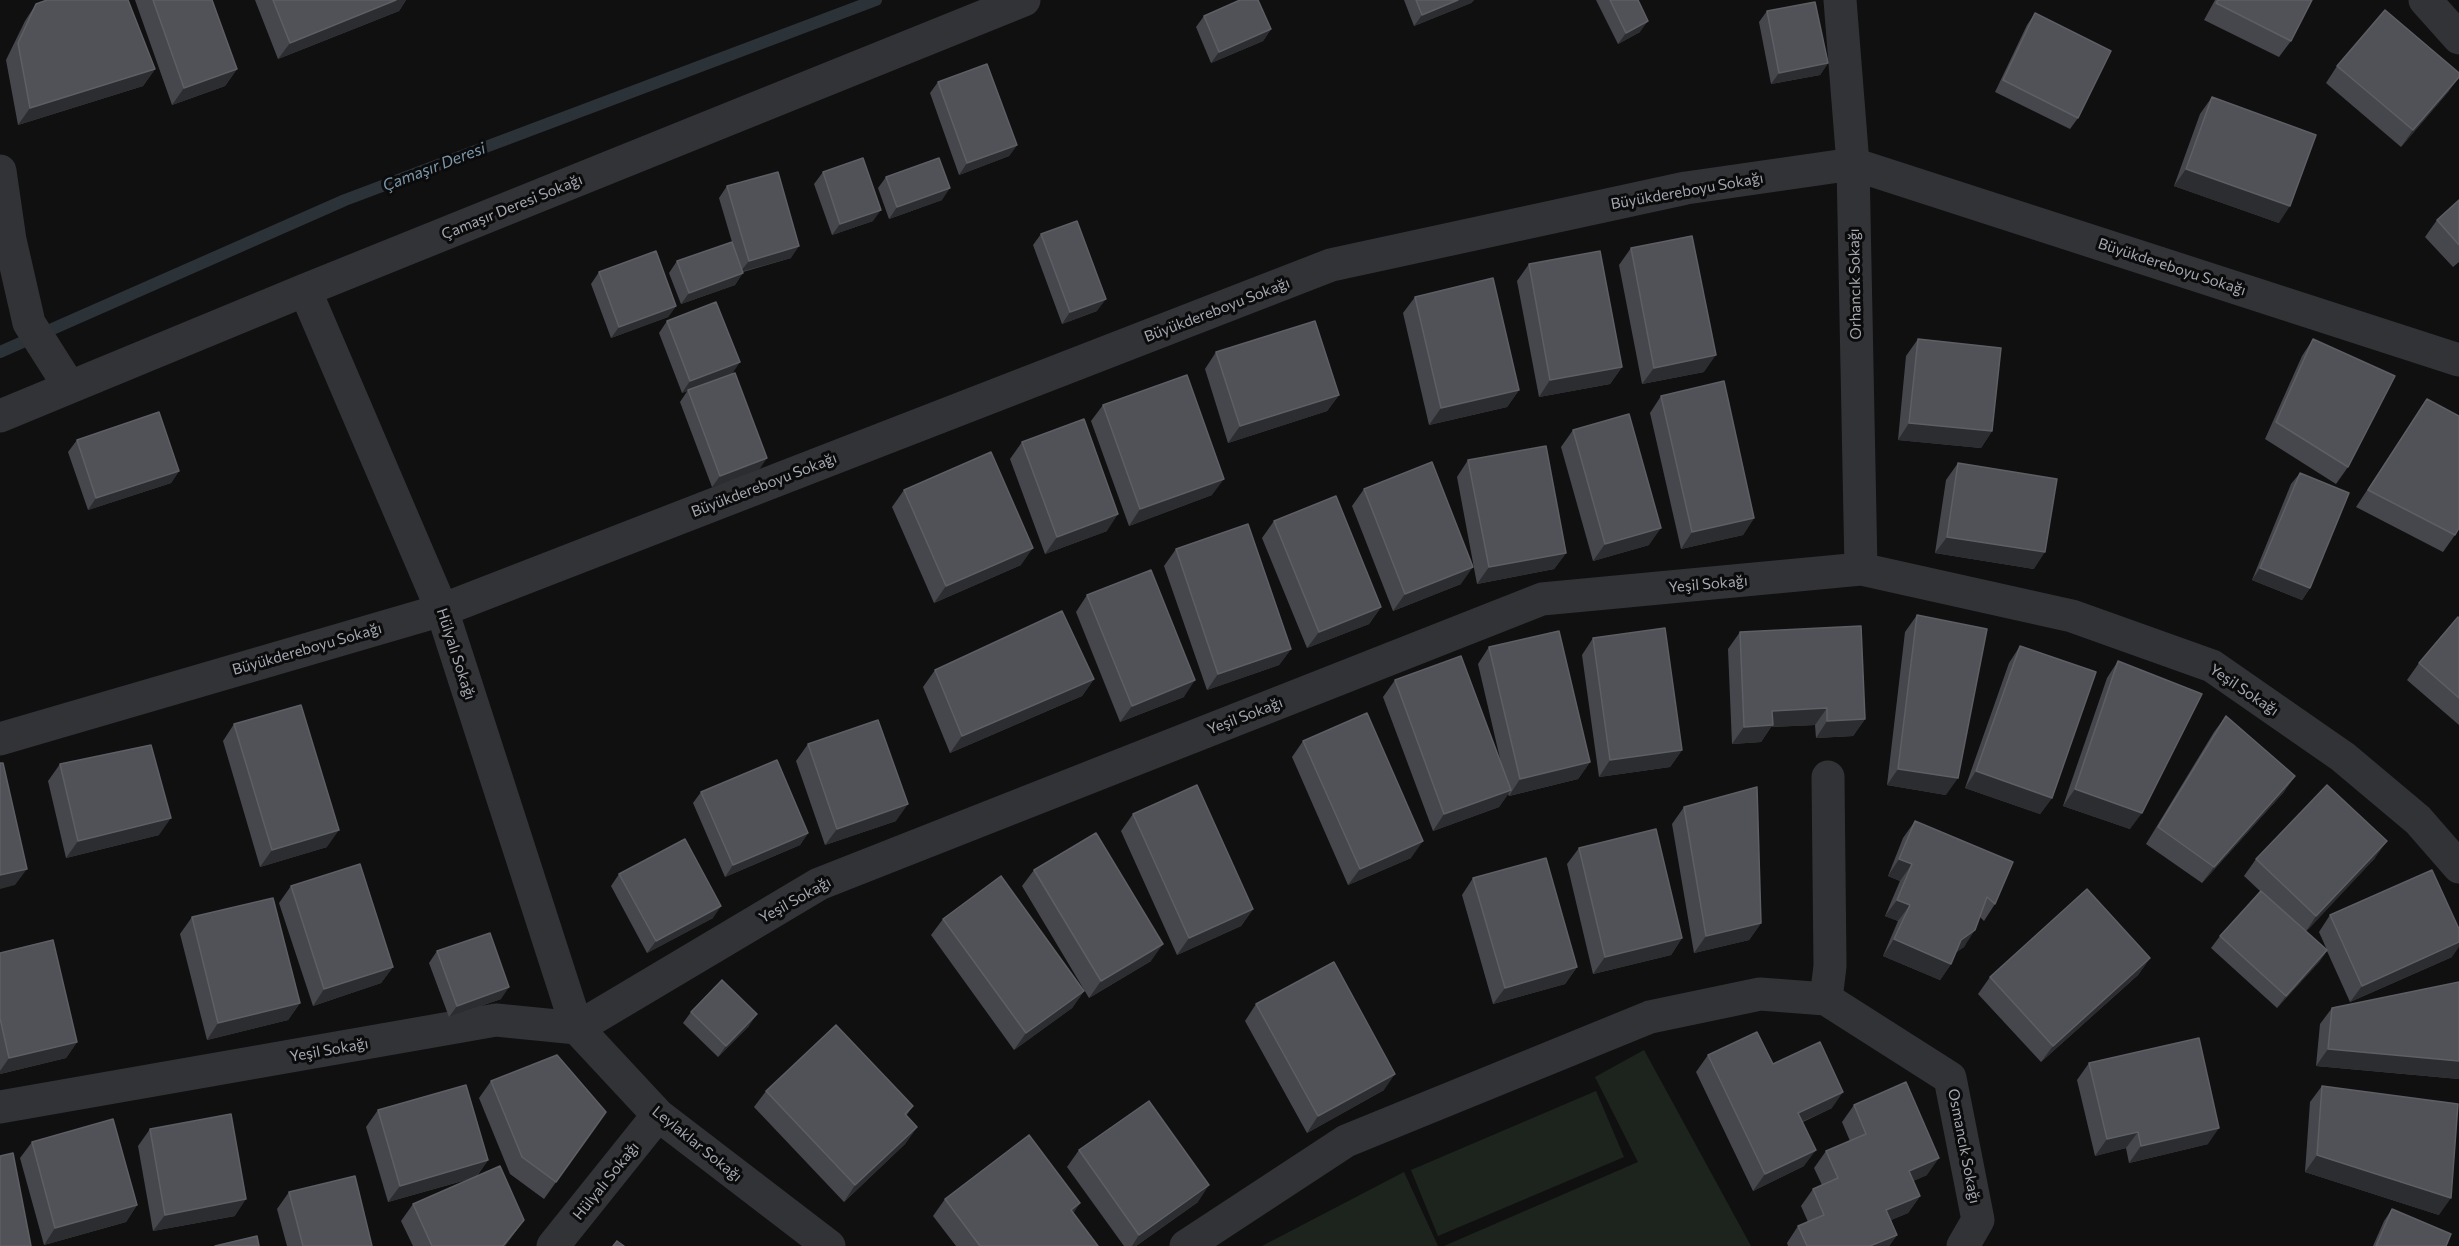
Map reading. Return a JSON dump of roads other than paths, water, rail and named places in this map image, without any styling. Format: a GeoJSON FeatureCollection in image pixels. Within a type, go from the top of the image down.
{"type":"FeatureCollection","features":[{"type":"Feature","properties":{"kind":"street","name":"Çamaşır Deresi Sokağı"},"geometry":{"type":"LineString","coordinates":[[0,416],[63,377],[304,290],[1024,0]]}},
{"type":"Feature","properties":{"kind":"street","name":"Orhancık Sokağı"},"geometry":{"type":"LineString","coordinates":[[1840,0],[1853,164],[1861,569]]}},
{"type":"Feature","properties":{"kind":"street"},"geometry":{"type":"LineString","coordinates":[[2425,0],[2459,38]]}},
{"type":"Feature","properties":{"kind":"street","name":"Büyükdereboyu Sokağı"},"geometry":{"type":"LineString","coordinates":[[0,738],[442,610],[1331,266],[1686,188],[1853,164],[2459,360]]}},
{"type":"Feature","properties":{"kind":"street"},"geometry":{"type":"LineString","coordinates":[[0,171],[12,250],[29,323],[63,377]]}},
{"type":"Feature","properties":{"kind":"street","name":"Hülyalı Sokağı"},"geometry":{"type":"LineString","coordinates":[[304,290],[442,610],[578,1028]]}},
{"type":"Feature","properties":{"kind":"street","name":"Yeşil Sokağı"},"geometry":{"type":"LineString","coordinates":[[0,1107],[496,1020],[578,1028],[819,884],[1542,599],[1861,569],[2072,616],[2212,666],[2343,758],[2418,820],[2459,867]]}},
{"type":"Feature","properties":{"kind":"street"},"geometry":{"type":"LineString","coordinates":[[1186,1246],[1346,1141],[1650,1017],[1760,994],[1826,999],[1830,966],[1828,777]]}},
{"type":"Feature","properties":{"kind":"street","name":"Osmancık Sokağı"},"geometry":{"type":"LineString","coordinates":[[1826,999],[1950,1078],[1978,1220],[1963,1246]]}},
{"type":"Feature","properties":{"kind":"street","name":"Leylaklar Sokağı"},"geometry":{"type":"LineString","coordinates":[[578,1028],[658,1115],[829,1246]]}},
{"type":"Feature","properties":{"kind":"street","name":"Hülyalı Sokağı"},"geometry":{"type":"LineString","coordinates":[[553,1246],[658,1115]]}},
{"type":"Feature","properties":{"kind":"waterway","name":"Çamaşır Deresi"},"geometry":{"type":"LineString","coordinates":[[0,352],[345,200],[876,0]]}}]}
